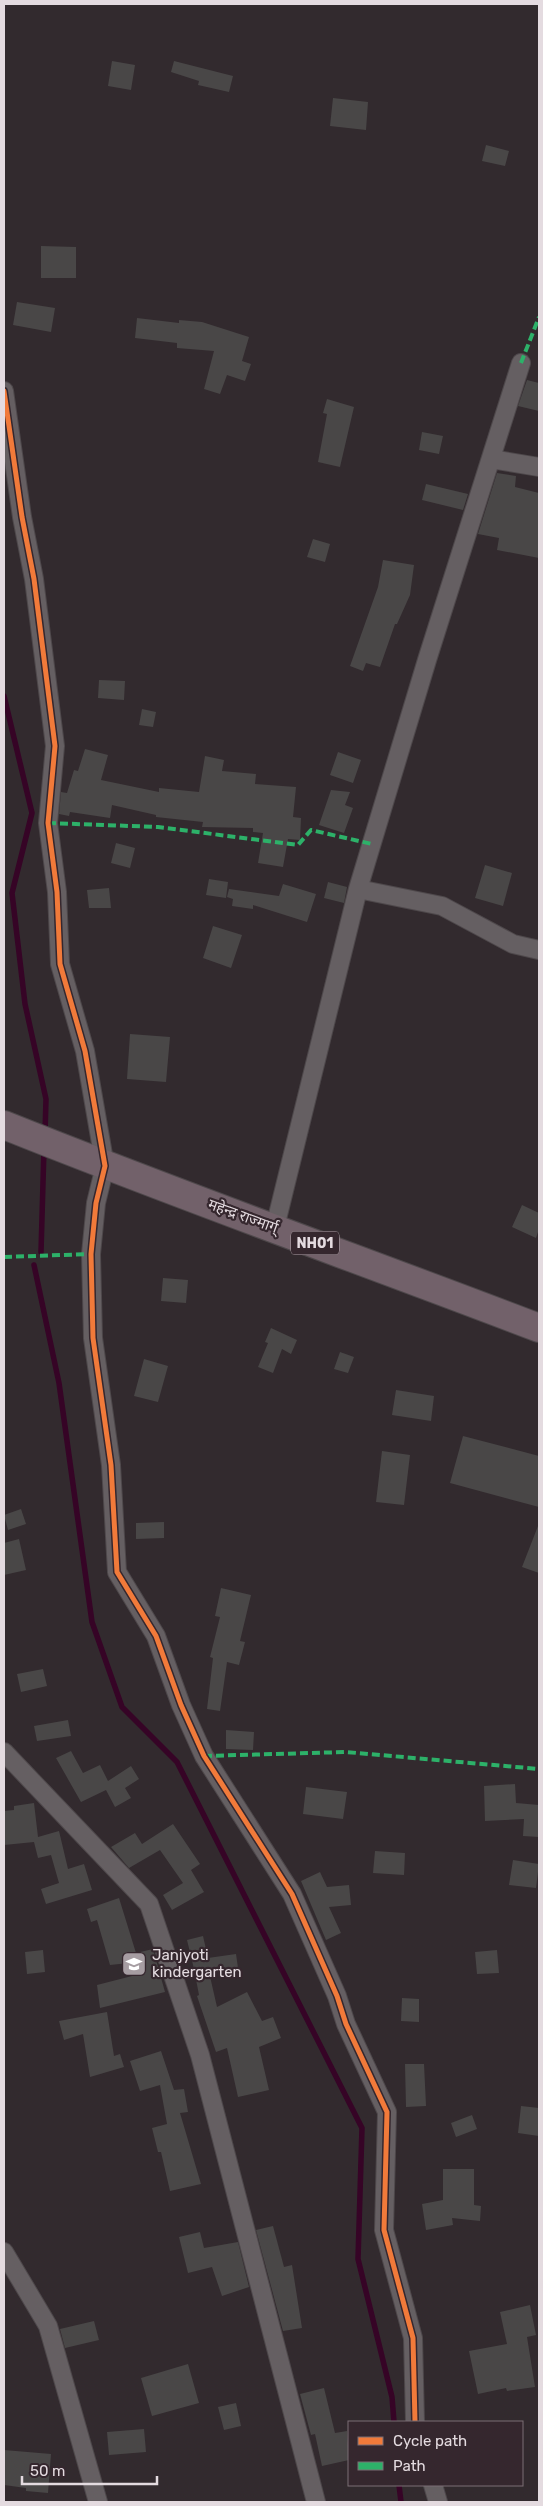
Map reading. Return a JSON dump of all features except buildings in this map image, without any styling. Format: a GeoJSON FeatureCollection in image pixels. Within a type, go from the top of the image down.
{"type":"FeatureCollection","features":[{"type":"Feature","properties":{"kind":"highway","name":"महेन्द्र राज्मार्ग्"},"geometry":{"type":"LineString","coordinates":[[4,1125],[97,1162],[539,1328]]}},
{"type":"Feature","properties":{"kind":"street"},"geometry":{"type":"LineString","coordinates":[[275,1228],[358,889],[427,660],[521,362]]}},
{"type":"Feature","properties":{"kind":"street"},"geometry":{"type":"LineString","coordinates":[[4,391],[22,517],[34,579],[55,746],[48,823],[57,892],[60,964],[85,1051],[97,1162],[96,1202],[91,1254],[93,1338],[110,1465],[117,1572],[156,1636],[181,1705],[204,1756],[292,1894],[333,1987],[346,2024],[387,2112],[384,2230],[413,2338],[415,2421]]}},
{"type":"Feature","properties":{"kind":"street"},"geometry":{"type":"LineString","coordinates":[[491,459],[539,467]]}},
{"type":"Feature","properties":{"kind":"street"},"geometry":{"type":"LineString","coordinates":[[358,889],[442,906],[513,944],[539,950]]}},
{"type":"Feature","properties":{"kind":"street"},"geometry":{"type":"LineString","coordinates":[[4,1752],[149,1904],[200,2055],[316,2502]]}},
{"type":"Feature","properties":{"kind":"street"},"geometry":{"type":"LineString","coordinates":[[4,2252],[48,2326],[98,2502]]}},
{"type":"Feature","properties":{"kind":"street"},"geometry":{"type":"LineString","coordinates":[[434,2486],[438,2502]]}},
{"type":"Feature","properties":{"kind":"waterway"},"geometry":{"type":"LineString","coordinates":[[4,696],[32,813],[12,893],[25,1004],[46,1099],[45,1134]]}},
{"type":"Feature","properties":{"kind":"waterway"},"geometry":{"type":"LineString","coordinates":[[41,1252],[44,1148]]}},
{"type":"Feature","properties":{"kind":"waterway"},"geometry":{"type":"LineString","coordinates":[[34,1265],[59,1383],[92,1622],[122,1707],[177,1762],[362,2128],[358,2259],[392,2397],[394,2421]]}},
{"type":"Feature","properties":{"kind":"waterway"},"geometry":{"type":"LineString","coordinates":[[399,2486],[401,2502]]}},
{"type":"Feature","properties":{"kind":"marked path"},"geometry":{"type":"LineString","coordinates":[[521,363],[539,317]]}},
{"type":"Feature","properties":{"kind":"marked path"},"geometry":{"type":"LineString","coordinates":[[48,823],[158,827],[298,845],[311,830],[372,844]]}},
{"type":"Feature","properties":{"kind":"marked path"},"geometry":{"type":"LineString","coordinates":[[4,1257],[91,1254]]}},
{"type":"Feature","properties":{"kind":"marked path"},"geometry":{"type":"LineString","coordinates":[[204,1756],[346,1752],[539,1769]]}},
{"type":"Feature","properties":{"kind":"cycle path"},"geometry":{"type":"LineString","coordinates":[[4,391],[22,517],[34,579],[55,746],[48,823],[57,892],[60,964],[85,1051],[105,1166],[96,1203],[91,1254],[93,1338],[111,1465],[117,1572],[156,1636],[181,1705],[204,1756],[292,1894],[337,1996],[346,2024],[387,2112],[384,2230],[413,2338],[415,2421]]}},
{"type":"Feature","properties":{"kind":"place","name":"Janjyoti kindergarten"},"geometry":{"type":"Point","coordinates":[134,1964]}}]}
